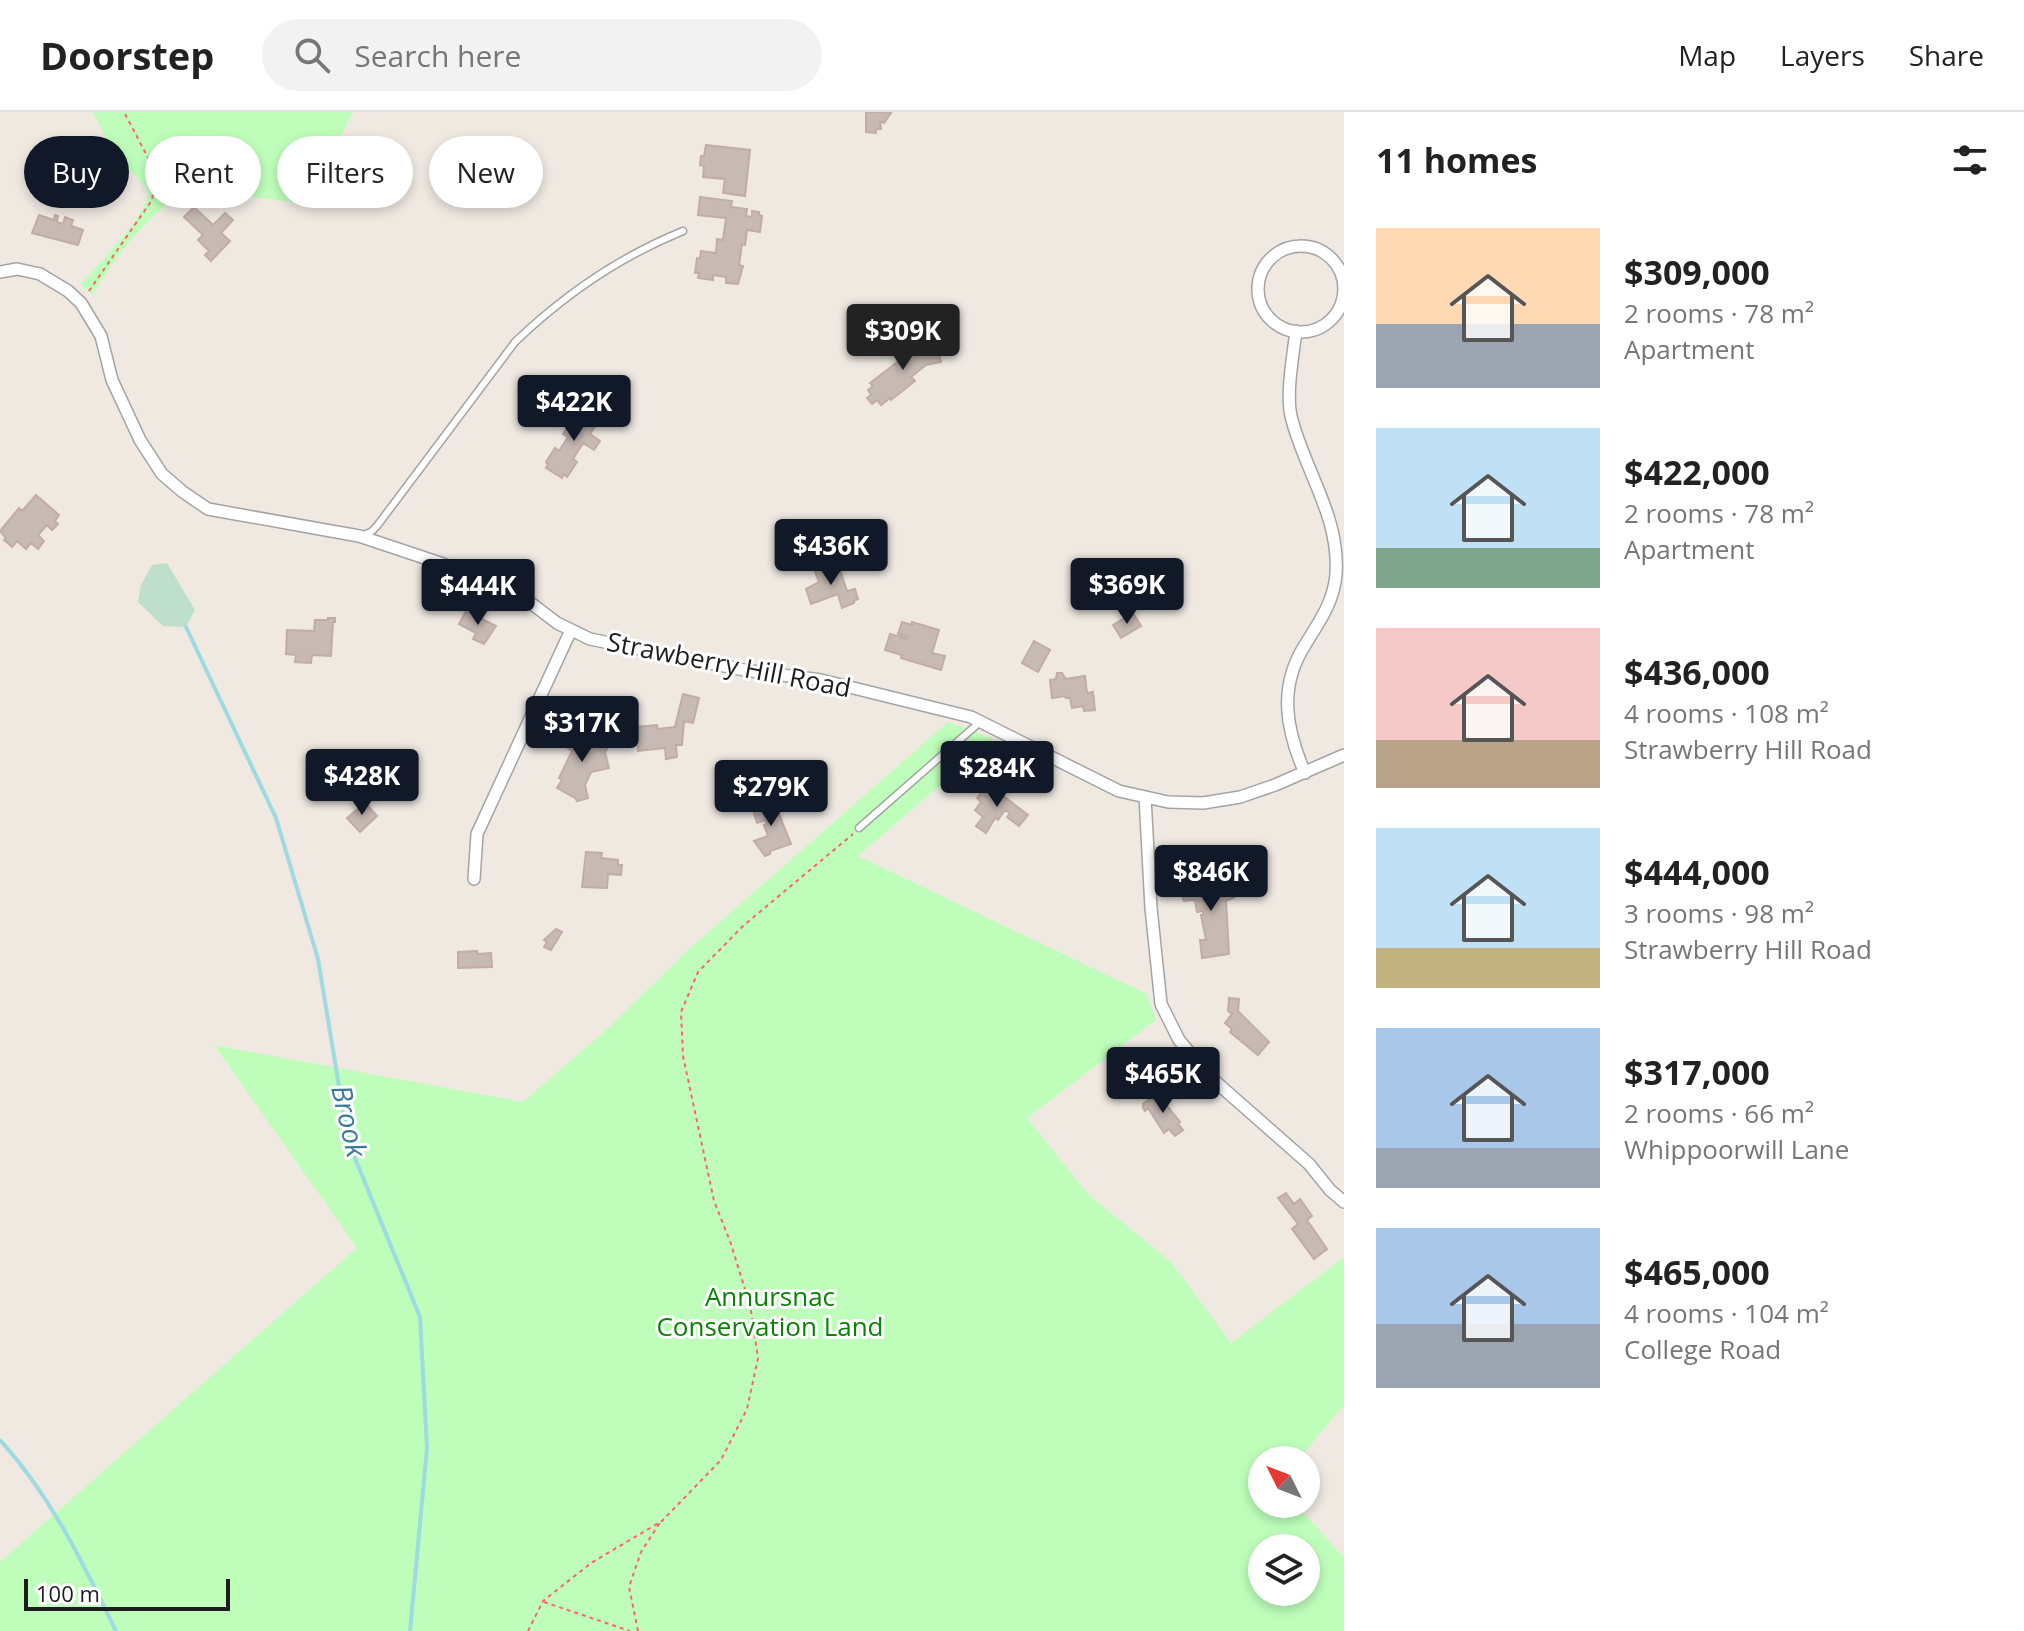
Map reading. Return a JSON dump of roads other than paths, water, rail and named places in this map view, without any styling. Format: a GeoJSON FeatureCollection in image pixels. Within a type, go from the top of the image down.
{"type":"FeatureCollection","features":[{"type":"Feature","properties":{"kind":"street"},"geometry":{"type":"LineString","coordinates":[[1306,246],[1321,251],[1333,260],[1341,274],[1343,297],[1337,312],[1326,323],[1311,330],[1296,331],[1268,317],[1258,287],[1265,265],[1276,254],[1306,246]]}},
{"type":"Feature","properties":{"kind":"street","name":"Strawberry Hill Road"},"geometry":{"type":"LineString","coordinates":[[0,272],[17,269],[40,274],[81,303],[101,336],[112,380],[140,440],[162,474],[208,509],[359,536],[496,584],[523,597],[557,623],[590,639],[744,670],[821,680],[981,721],[1095,781],[1119,791],[1168,802],[1203,803],[1240,797],[1344,755]]}},
{"type":"Feature","properties":{"kind":"street"},"geometry":{"type":"LineString","coordinates":[[1296,331],[1290,413],[1328,516],[1337,551],[1336,578],[1329,606],[1303,647],[1287,689],[1288,727],[1305,773]]}},
{"type":"Feature","properties":{"kind":"street"},"geometry":{"type":"LineString","coordinates":[[474,879],[477,834],[571,630]]}},
{"type":"Feature","properties":{"kind":"street"},"geometry":{"type":"LineString","coordinates":[[1145,797],[1151,908],[1161,1004],[1179,1040],[1209,1076],[1309,1164],[1344,1202]]}},
{"type":"Feature","properties":{"kind":"lane"},"geometry":{"type":"LineString","coordinates":[[359,536],[377,526],[515,342],[535,323],[611,265],[683,231]]}},
{"type":"Feature","properties":{"kind":"lane"},"geometry":{"type":"LineString","coordinates":[[859,828],[981,721]]}},
{"type":"Feature","properties":{"kind":"waterway","name":"Brook"},"geometry":{"type":"LineString","coordinates":[[186,627],[276,818],[318,959],[348,1141],[420,1317],[427,1448],[410,1631]]}},
{"type":"Feature","properties":{"kind":"waterway"},"geometry":{"type":"LineString","coordinates":[[0,1440],[50,1507],[116,1631]]}},
{"type":"Feature","properties":{"kind":"park label","name":"Annursnac Conservation Land"},"geometry":{"type":"Point","coordinates":[770,1312]}}]}
